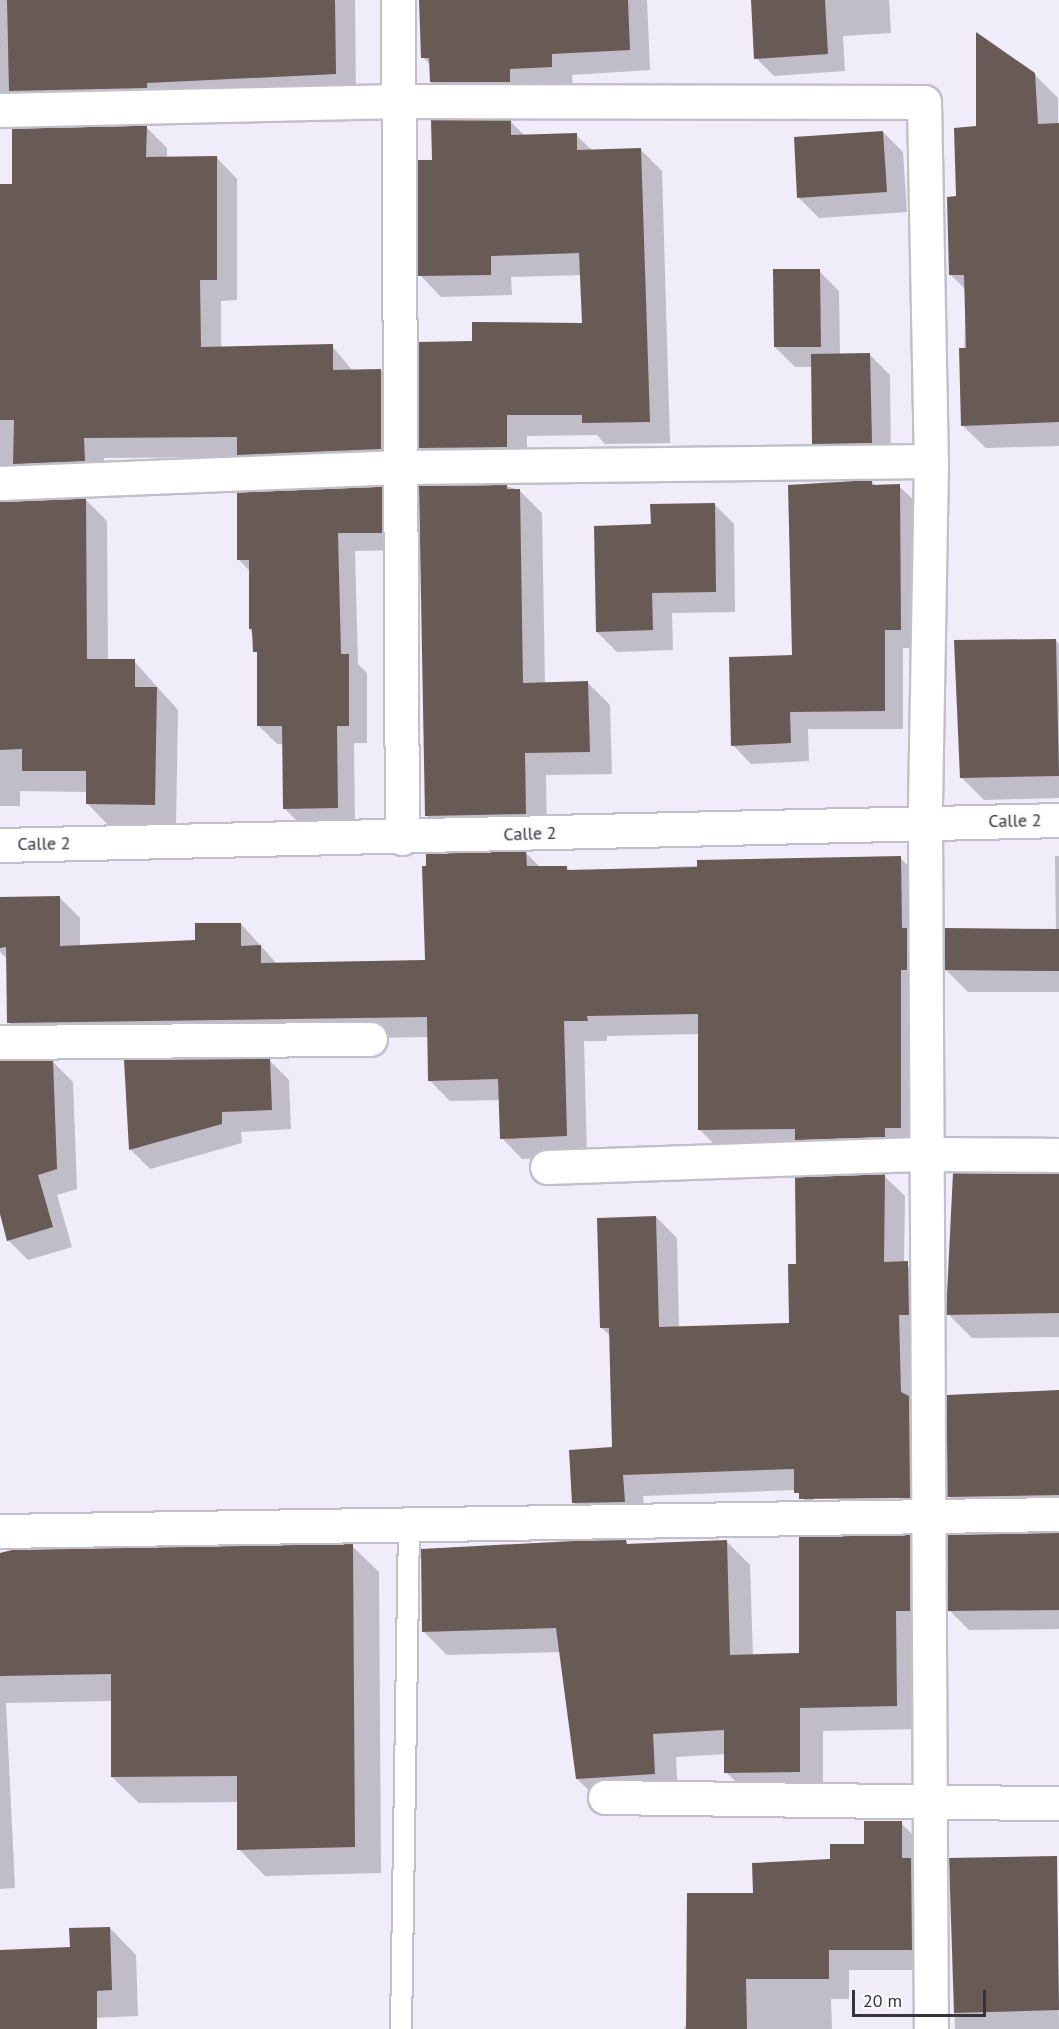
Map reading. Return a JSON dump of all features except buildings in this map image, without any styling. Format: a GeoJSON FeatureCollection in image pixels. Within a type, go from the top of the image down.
{"type":"FeatureCollection","features":[{"type":"Feature","properties":{"kind":"street"},"geometry":{"type":"LineString","coordinates":[[398,0],[402,837]]}},
{"type":"Feature","properties":{"kind":"street"},"geometry":{"type":"LineString","coordinates":[[0,110],[398,101],[924,102],[931,461],[925,822],[930,2029]]}},
{"type":"Feature","properties":{"kind":"street"},"geometry":{"type":"LineString","coordinates":[[0,483],[400,467],[931,461]]}},
{"type":"Feature","properties":{"kind":"street","name":"Calle 2"},"geometry":{"type":"LineString","coordinates":[[0,845],[1059,820]]}},
{"type":"Feature","properties":{"kind":"street"},"geometry":{"type":"LineString","coordinates":[[0,1042],[370,1039]]}},
{"type":"Feature","properties":{"kind":"street"},"geometry":{"type":"LineString","coordinates":[[547,1167],[927,1154],[1059,1155]]}},
{"type":"Feature","properties":{"kind":"street"},"geometry":{"type":"LineString","coordinates":[[0,1531],[1059,1514]]}},
{"type":"Feature","properties":{"kind":"street"},"geometry":{"type":"LineString","coordinates":[[605,1797],[1059,1803]]}},
{"type":"Feature","properties":{"kind":"lane"},"geometry":{"type":"LineString","coordinates":[[401,2029],[409,1524]]}}]}
